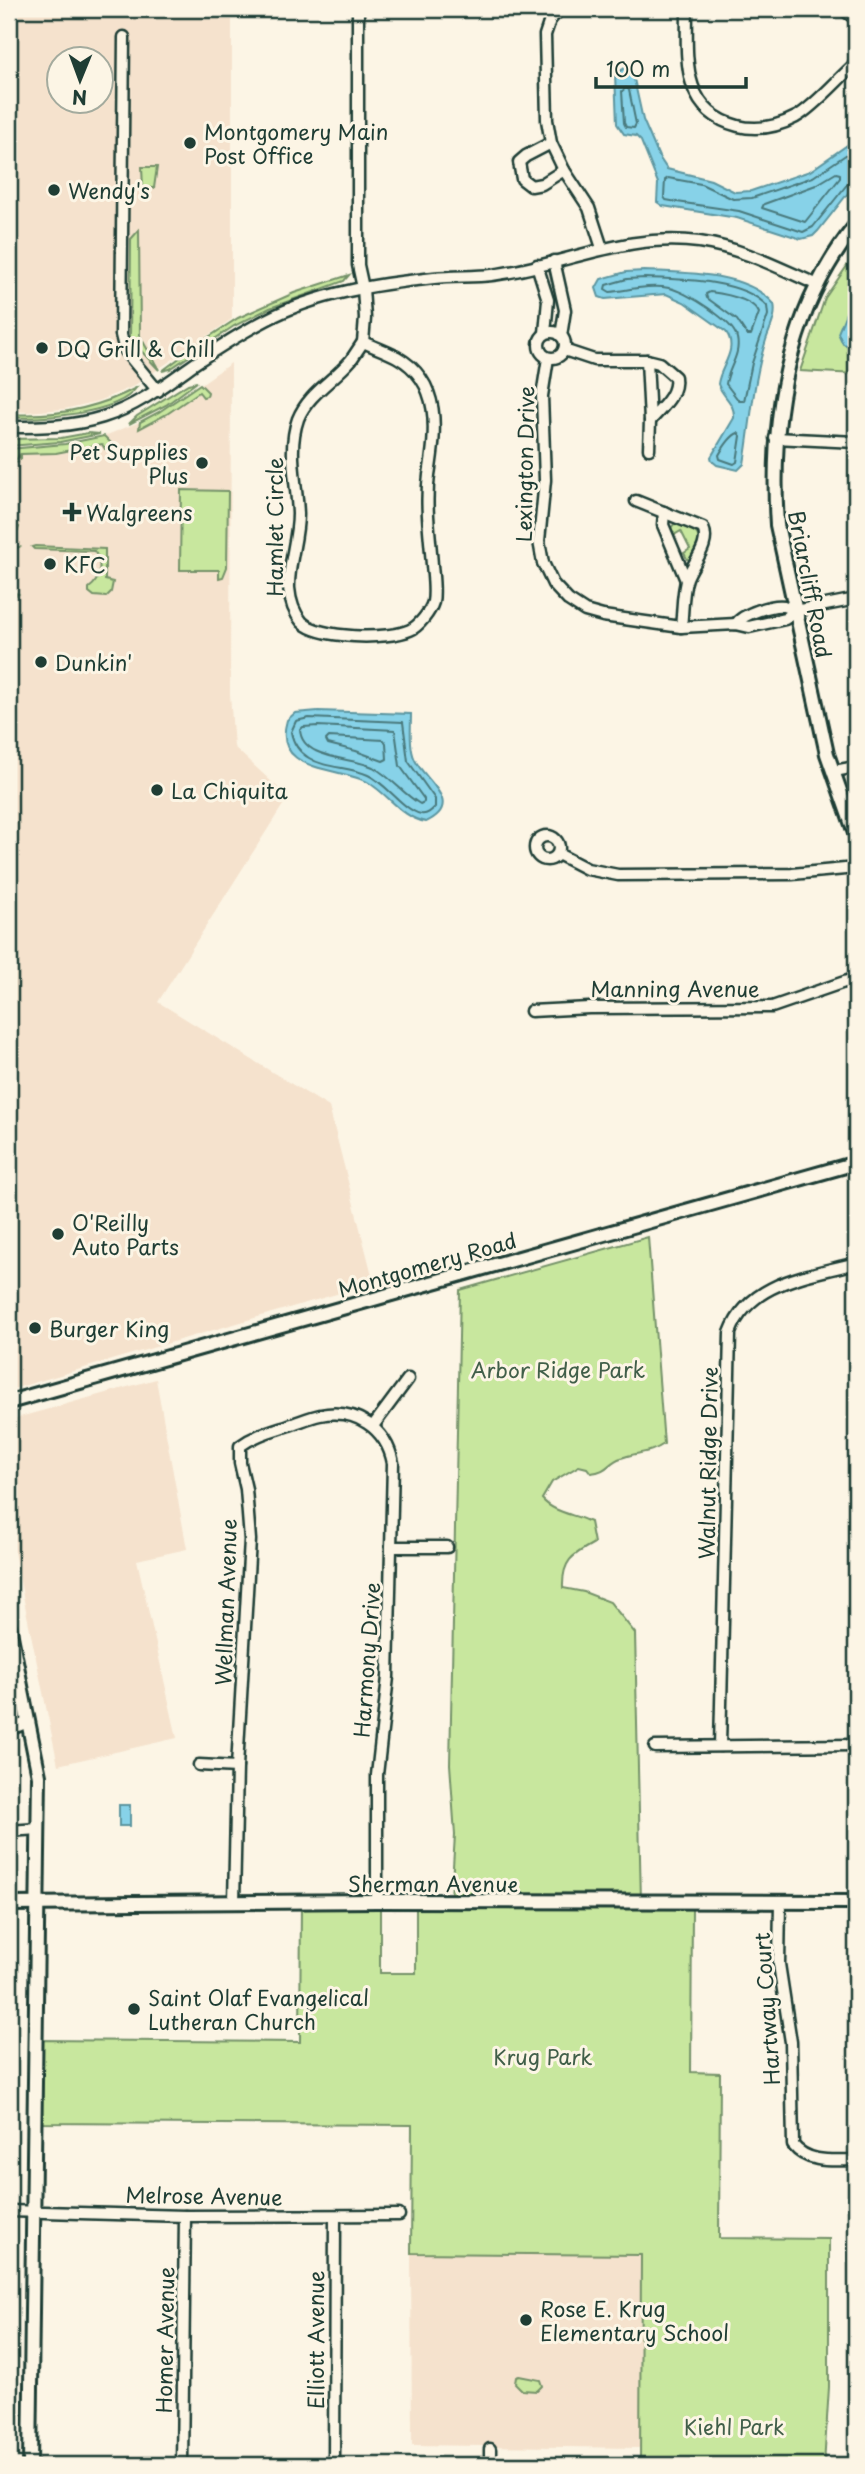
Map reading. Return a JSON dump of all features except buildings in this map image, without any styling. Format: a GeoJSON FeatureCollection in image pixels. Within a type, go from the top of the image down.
{"type":"FeatureCollection","features":[{"type":"Feature","properties":{"kind":"street"},"geometry":{"type":"LineString","coordinates":[[358,9],[358,257],[365,317],[363,342]]}},
{"type":"Feature","properties":{"kind":"street"},"geometry":{"type":"LineString","coordinates":[[560,9],[550,20],[545,35],[547,120],[551,144],[589,208],[601,248]]}},
{"type":"Feature","properties":{"kind":"street"},"geometry":{"type":"LineString","coordinates":[[687,9],[687,62],[696,96],[708,111],[728,123],[750,129],[775,127],[798,116],[856,63]]}},
{"type":"Feature","properties":{"kind":"street"},"geometry":{"type":"LineString","coordinates":[[843,9],[856,19]]}},
{"type":"Feature","properties":{"kind":"street"},"geometry":{"type":"LineString","coordinates":[[124,37],[121,335],[125,351],[158,391]]}},
{"type":"Feature","properties":{"kind":"street"},"geometry":{"type":"LineString","coordinates":[[551,144],[519,162],[522,179],[531,186],[542,184],[564,170]]}},
{"type":"Feature","properties":{"kind":"street","name":"Briarcliff Road"},"geometry":{"type":"LineString","coordinates":[[856,225],[818,285],[788,362],[775,438],[777,525],[827,754],[856,836]]}},
{"type":"Feature","properties":{"kind":"street"},"geometry":{"type":"LineString","coordinates":[[9,427],[64,426],[105,416],[158,391],[197,362],[266,320],[307,302],[363,288],[435,278],[492,275],[601,248],[650,241],[699,242],[753,255],[818,285]]}},
{"type":"Feature","properties":{"kind":"street"},"geometry":{"type":"LineString","coordinates":[[554,261],[565,310],[561,335],[565,344],[564,350],[594,360],[648,360],[659,363],[676,377],[677,385],[673,394],[650,421]]}},
{"type":"Feature","properties":{"kind":"street","name":"Lexington Drive"},"geometry":{"type":"LineString","coordinates":[[537,265],[548,300],[545,333],[539,340],[539,348],[548,358],[559,356],[564,350]]}},
{"type":"Feature","properties":{"kind":"street"},"geometry":{"type":"LineString","coordinates":[[545,333],[554,332],[561,335]]}},
{"type":"Feature","properties":{"kind":"street","name":"Hamlet Circle"},"geometry":{"type":"LineString","coordinates":[[363,342],[398,357],[419,374],[430,394],[435,434],[427,494],[433,603],[424,618],[412,630],[390,635],[331,635],[314,631],[304,624],[291,605],[289,587],[298,514],[294,440],[299,419],[306,407],[351,360],[363,342]]}},
{"type":"Feature","properties":{"kind":"street","name":"Lexington Drive"},"geometry":{"type":"LineString","coordinates":[[548,358],[542,396],[545,481],[538,541],[543,563],[553,584],[568,600],[585,611],[603,617],[681,627],[736,624],[749,627],[783,620],[795,611],[856,599]]}},
{"type":"Feature","properties":{"kind":"street"},"geometry":{"type":"LineString","coordinates":[[648,360],[649,449]]}},
{"type":"Feature","properties":{"kind":"street"},"geometry":{"type":"LineString","coordinates":[[775,438],[856,442]]}},
{"type":"Feature","properties":{"kind":"street"},"geometry":{"type":"LineString","coordinates":[[636,501],[703,528],[706,533],[706,542],[686,580],[681,627]]}},
{"type":"Feature","properties":{"kind":"street"},"geometry":{"type":"LineString","coordinates":[[664,512],[663,525],[686,580]]}},
{"type":"Feature","properties":{"kind":"street"},"geometry":{"type":"LineString","coordinates":[[834,771],[856,767]]}},
{"type":"Feature","properties":{"kind":"street"},"geometry":{"type":"LineString","coordinates":[[558,854],[587,869],[618,875],[792,874],[856,868]]}},
{"type":"Feature","properties":{"kind":"street","name":"Manning Avenue"},"geometry":{"type":"LineString","coordinates":[[531,1011],[772,1007],[814,995],[856,978]]}},
{"type":"Feature","properties":{"kind":"street","name":"Montgomery Road"},"geometry":{"type":"LineString","coordinates":[[9,1402],[856,1163]]}},
{"type":"Feature","properties":{"kind":"street","name":"Walnut Ridge Drive"},"geometry":{"type":"LineString","coordinates":[[720,1746],[730,1333],[741,1311],[761,1293],[775,1285],[856,1263]]}},
{"type":"Feature","properties":{"kind":"street"},"geometry":{"type":"LineString","coordinates":[[373,1426],[408,1379]]}},
{"type":"Feature","properties":{"kind":"street","name":"Wellman Avenue"},"geometry":{"type":"LineString","coordinates":[[234,1902],[237,1767],[250,1540],[240,1446],[253,1436],[321,1415],[346,1414],[361,1418],[373,1426]]}},
{"type":"Feature","properties":{"kind":"street","name":"Harmony Drive"},"geometry":{"type":"LineString","coordinates":[[373,1426],[390,1450],[393,1463],[388,1677],[377,1774],[377,1901]]}},
{"type":"Feature","properties":{"kind":"street"},"geometry":{"type":"LineString","coordinates":[[391,1547],[447,1547]]}},
{"type":"Feature","properties":{"kind":"street"},"geometry":{"type":"LineString","coordinates":[[9,1626],[39,1776],[30,2465]]}},
{"type":"Feature","properties":{"kind":"street"},"geometry":{"type":"LineString","coordinates":[[10,1728],[28,1722]]}},
{"type":"Feature","properties":{"kind":"street"},"geometry":{"type":"LineString","coordinates":[[655,1747],[856,1745]]}},
{"type":"Feature","properties":{"kind":"street"},"geometry":{"type":"LineString","coordinates":[[199,1765],[237,1767]]}},
{"type":"Feature","properties":{"kind":"street"},"geometry":{"type":"LineString","coordinates":[[9,1831],[38,1829]]}},
{"type":"Feature","properties":{"kind":"street","name":"Sherman Avenue"},"geometry":{"type":"LineString","coordinates":[[9,1904],[377,1901],[856,1902]]}},
{"type":"Feature","properties":{"kind":"street","name":"Hartway Court"},"geometry":{"type":"LineString","coordinates":[[780,1902],[779,1964],[791,2042],[793,2145],[798,2152],[820,2159],[856,2160]]}},
{"type":"Feature","properties":{"kind":"street","name":"Melrose Avenue"},"geometry":{"type":"LineString","coordinates":[[9,2211],[184,2216],[399,2215]]}},
{"type":"Feature","properties":{"kind":"street","name":"Homer Avenue"},"geometry":{"type":"LineString","coordinates":[[182,2465],[184,2216]]}},
{"type":"Feature","properties":{"kind":"street","name":"Elliott Avenue"},"geometry":{"type":"LineString","coordinates":[[334,2465],[335,2216]]}},
{"type":"Feature","properties":{"kind":"street"},"geometry":{"type":"LineString","coordinates":[[490,2449],[490,2465]]}},
{"type":"Feature","properties":{"kind":"shaded area"},"geometry":{"type":"Polygon","coordinates":[[[9,9],[232,9],[232,319],[132,387],[98,401],[65,409],[9,411],[9,9]]]}},
{"type":"Feature","properties":{"kind":"shaded area"},"geometry":{"type":"Polygon","coordinates":[[[231,363],[230,694],[234,747],[288,797],[158,1002],[329,1107],[374,1283],[9,1390],[9,450],[56,446],[102,437],[158,414],[231,363]]]}},
{"type":"Feature","properties":{"kind":"shaded area"},"geometry":{"type":"Polygon","coordinates":[[[156,1379],[187,1549],[137,1560],[177,1738],[58,1765],[9,1528],[9,1420],[156,1379]]]}},
{"type":"Feature","properties":{"kind":"shaded area","name":"Rose E. Krug Elementary School"},"geometry":{"type":"Polygon","coordinates":[[[411,2253],[642,2254],[641,2448],[412,2445],[411,2253]]]}},
{"type":"Feature","properties":{"kind":"green space"},"geometry":{"type":"Polygon","coordinates":[[[142,167],[157,167],[154,188],[143,188],[142,167]]]}},
{"type":"Feature","properties":{"kind":"green space"},"geometry":{"type":"Polygon","coordinates":[[[139,230],[140,336],[159,370],[130,339],[131,239],[139,230]]]}},
{"type":"Feature","properties":{"kind":"green space"},"geometry":{"type":"Polygon","coordinates":[[[856,253],[856,374],[800,371],[825,298],[856,253]]]}},
{"type":"Feature","properties":{"kind":"green space"},"geometry":{"type":"Polygon","coordinates":[[[349,275],[344,281],[270,308],[234,326],[170,369],[162,371],[238,318],[294,293],[349,275]]]}},
{"type":"Feature","properties":{"kind":"green space"},"geometry":{"type":"Polygon","coordinates":[[[197,382],[166,405],[129,424],[137,416],[188,384],[197,382]]]}},
{"type":"Feature","properties":{"kind":"green space"},"geometry":{"type":"Polygon","coordinates":[[[200,384],[208,392],[207,396],[203,397],[199,392],[139,429],[140,422],[200,384]]]}},
{"type":"Feature","properties":{"kind":"green space"},"geometry":{"type":"Polygon","coordinates":[[[136,388],[127,397],[96,409],[57,416],[9,417],[9,414],[74,410],[106,401],[136,388]]]}},
{"type":"Feature","properties":{"kind":"green space"},"geometry":{"type":"Polygon","coordinates":[[[88,433],[100,434],[60,442],[9,446],[9,439],[61,438],[88,433]]]}},
{"type":"Feature","properties":{"kind":"green space"},"geometry":{"type":"Polygon","coordinates":[[[104,436],[113,445],[110,449],[105,449],[102,444],[56,453],[21,454],[21,460],[19,455],[15,459],[15,451],[11,452],[12,461],[19,462],[13,463],[12,524],[19,527],[18,530],[9,529],[9,449],[65,444],[104,436]]]}},
{"type":"Feature","properties":{"kind":"green space"},"geometry":{"type":"Polygon","coordinates":[[[181,490],[228,491],[227,567],[223,577],[219,578],[219,570],[180,570],[181,490]]]}},
{"type":"Feature","properties":{"kind":"green space"},"geometry":{"type":"Polygon","coordinates":[[[675,523],[698,536],[692,560],[687,559],[684,553],[690,549],[681,531],[674,535],[671,528],[675,523]]]}},
{"type":"Feature","properties":{"kind":"green space"},"geometry":{"type":"Polygon","coordinates":[[[9,545],[19,547],[11,551],[11,591],[18,594],[9,598],[9,545]]]}},
{"type":"Feature","properties":{"kind":"green space"},"geometry":{"type":"Polygon","coordinates":[[[32,547],[105,549],[105,580],[113,582],[111,592],[106,597],[94,596],[89,592],[99,571],[99,560],[94,551],[32,547]]]}},
{"type":"Feature","properties":{"kind":"green space","name":"Arbor Ridge Park"},"geometry":{"type":"Polygon","coordinates":[[[648,1237],[664,1444],[653,1450],[617,1460],[597,1472],[591,1473],[587,1468],[579,1466],[552,1482],[542,1499],[558,1510],[590,1522],[594,1543],[570,1560],[564,1571],[563,1588],[584,1592],[610,1602],[635,1633],[641,1902],[451,1898],[455,1835],[450,1764],[460,1290],[648,1237]]]}},
{"type":"Feature","properties":{"kind":"green space","name":"Krug Park"},"geometry":{"type":"Polygon","coordinates":[[[301,1904],[380,1904],[380,1973],[416,1973],[416,1907],[692,1909],[691,2072],[720,2073],[719,2238],[829,2239],[829,2387],[824,2465],[640,2465],[641,2255],[411,2253],[412,2125],[35,2123],[35,2040],[300,2042],[301,1904]]]}},
{"type":"Feature","properties":{"kind":"green space"},"geometry":{"type":"Polygon","coordinates":[[[516,2377],[540,2380],[542,2386],[537,2391],[522,2390],[515,2383],[516,2377]]]}},
{"type":"Feature","properties":{"kind":"water"},"geometry":{"type":"Polygon","coordinates":[[[625,68],[634,79],[643,120],[667,169],[711,180],[735,192],[751,191],[810,171],[856,139],[856,183],[818,231],[813,236],[801,239],[737,218],[663,206],[657,202],[658,183],[641,141],[636,136],[624,134],[617,124],[615,74],[625,68]]]}},
{"type":"Feature","properties":{"kind":"water"},"geometry":{"type":"Polygon","coordinates":[[[626,272],[695,273],[731,280],[763,293],[774,304],[774,318],[755,386],[744,464],[738,470],[717,465],[711,457],[734,418],[733,408],[718,384],[730,352],[731,345],[726,332],[684,302],[666,294],[605,299],[599,297],[596,288],[601,279],[626,272]]]}},
{"type":"Feature","properties":{"kind":"water"},"geometry":{"type":"Polygon","coordinates":[[[856,288],[856,348],[843,344],[838,333],[856,288]]]}},
{"type":"Feature","properties":{"kind":"water"},"geometry":{"type":"Polygon","coordinates":[[[318,711],[411,714],[413,755],[442,800],[442,808],[437,815],[426,822],[417,820],[369,783],[298,759],[289,750],[285,738],[287,720],[295,713],[318,711]]]}},
{"type":"Feature","properties":{"kind":"water"},"geometry":{"type":"Polygon","coordinates":[[[119,1805],[130,1805],[130,1826],[119,1826],[119,1805]]]}},
{"type":"Feature","properties":{"kind":"place","name":"Montgomery Main Post Office"},"geometry":{"type":"Point","coordinates":[190,143]}},
{"type":"Feature","properties":{"kind":"place","name":"Wendy's"},"geometry":{"type":"Point","coordinates":[54,190]}},
{"type":"Feature","properties":{"kind":"place","name":"DQ Grill & Chill"},"geometry":{"type":"Point","coordinates":[42,348]}},
{"type":"Feature","properties":{"kind":"place","name":"Pet Supplies Plus"},"geometry":{"type":"Point","coordinates":[202,463]}},
{"type":"Feature","properties":{"kind":"place","name":"Walgreens"},"geometry":{"type":"Point","coordinates":[72,512]}},
{"type":"Feature","properties":{"kind":"place","name":"KFC"},"geometry":{"type":"Point","coordinates":[50,564]}},
{"type":"Feature","properties":{"kind":"place","name":"Dunkin'"},"geometry":{"type":"Point","coordinates":[41,662]}},
{"type":"Feature","properties":{"kind":"place","name":"La Chiquita"},"geometry":{"type":"Point","coordinates":[157,790]}},
{"type":"Feature","properties":{"kind":"place","name":"O'Reilly Auto Parts"},"geometry":{"type":"Point","coordinates":[58,1234]}},
{"type":"Feature","properties":{"kind":"place","name":"Burger King"},"geometry":{"type":"Point","coordinates":[35,1328]}},
{"type":"Feature","properties":{"kind":"place","name":"Saint Olaf Evangelical Lutheran Church"},"geometry":{"type":"Point","coordinates":[134,2009]}},
{"type":"Feature","properties":{"kind":"place","name":"Rose E. Krug Elementary School"},"geometry":{"type":"Point","coordinates":[526,2320]}},
{"type":"Feature","properties":{"kind":"park label","name":"Kiehl Park"},"geometry":{"type":"Point","coordinates":[734,2426]}}]}
